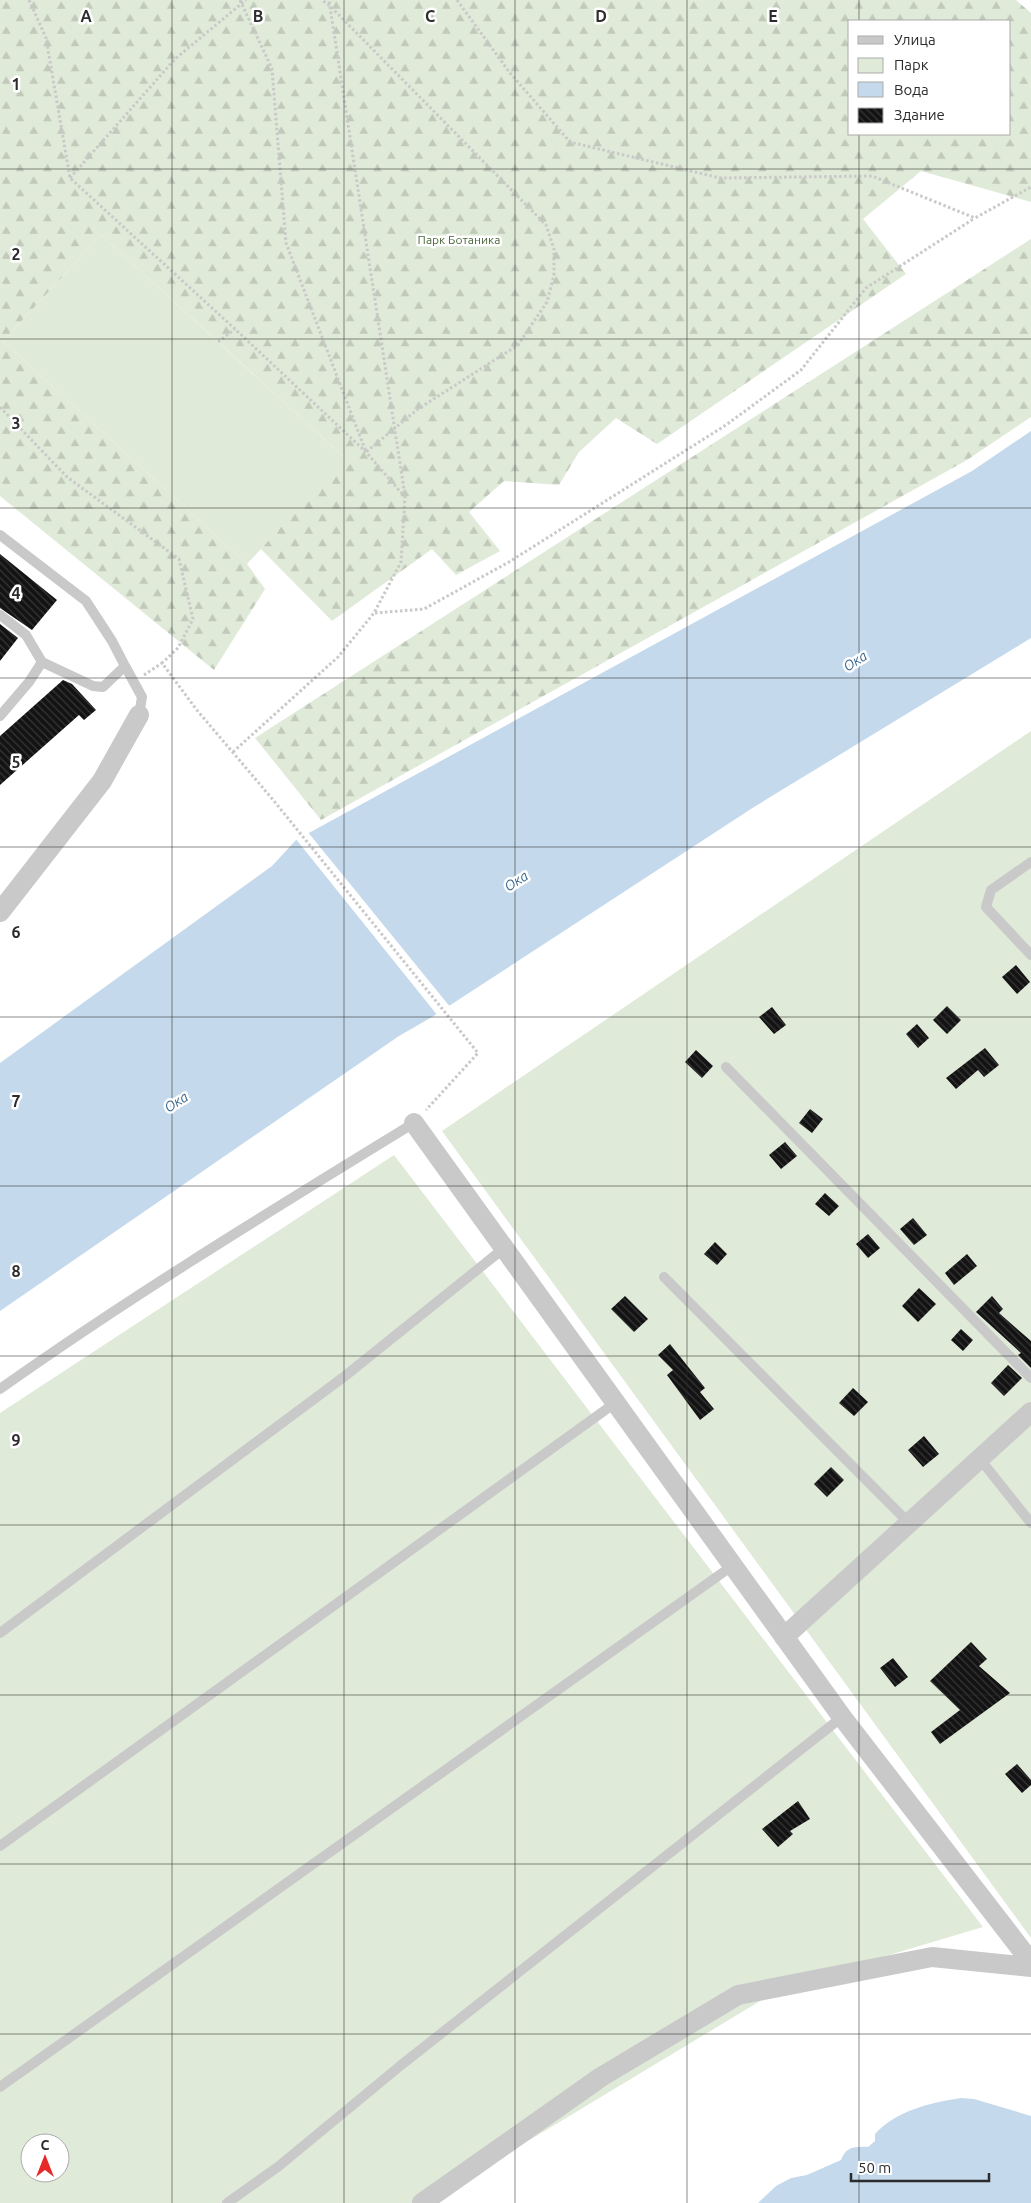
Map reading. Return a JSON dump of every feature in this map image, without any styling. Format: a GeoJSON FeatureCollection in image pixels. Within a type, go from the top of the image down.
{"type":"FeatureCollection","features":[{"type":"Feature","properties":{"kind":"street"},"geometry":{"type":"LineString","coordinates":[[0,912],[102,781],[139,715]]}},
{"type":"Feature","properties":{"kind":"street"},"geometry":{"type":"LineString","coordinates":[[414,1123],[842,1717],[1031,1962]]}},
{"type":"Feature","properties":{"kind":"street"},"geometry":{"type":"LineString","coordinates":[[784,1637],[1031,1412]]}},
{"type":"Feature","properties":{"kind":"street"},"geometry":{"type":"LineString","coordinates":[[422,2203],[601,2076],[738,1995],[932,1957],[1031,1968]]}},
{"type":"Feature","properties":{"kind":"lane"},"geometry":{"type":"LineString","coordinates":[[0,535],[86,601],[112,640],[142,697],[139,715]]}},
{"type":"Feature","properties":{"kind":"lane"},"geometry":{"type":"LineString","coordinates":[[0,615],[26,635],[42,662],[93,686],[104,687],[125,666]]}},
{"type":"Feature","properties":{"kind":"lane"},"geometry":{"type":"LineString","coordinates":[[0,716],[29,682],[42,662]]}},
{"type":"Feature","properties":{"kind":"lane"},"geometry":{"type":"LineString","coordinates":[[1031,862],[991,890],[986,907],[1031,955]]}},
{"type":"Feature","properties":{"kind":"lane"},"geometry":{"type":"LineString","coordinates":[[726,1067],[1031,1378]]}},
{"type":"Feature","properties":{"kind":"lane"},"geometry":{"type":"LineString","coordinates":[[0,1389],[56,1349],[240,1230],[414,1123]]}},
{"type":"Feature","properties":{"kind":"lane"},"geometry":{"type":"LineString","coordinates":[[0,1632],[344,1376],[504,1249]]}},
{"type":"Feature","properties":{"kind":"lane"},"geometry":{"type":"LineString","coordinates":[[664,1277],[909,1523]]}},
{"type":"Feature","properties":{"kind":"lane"},"geometry":{"type":"LineString","coordinates":[[0,1846],[615,1403]]}},
{"type":"Feature","properties":{"kind":"lane"},"geometry":{"type":"LineString","coordinates":[[980,1459],[1031,1523]]}},
{"type":"Feature","properties":{"kind":"lane"},"geometry":{"type":"LineString","coordinates":[[0,2087],[732,1566]]}},
{"type":"Feature","properties":{"kind":"lane"},"geometry":{"type":"LineString","coordinates":[[227,2203],[279,2166],[400,2066],[842,1717]]}},
{"type":"Feature","properties":{"kind":"path"},"geometry":{"type":"LineString","coordinates":[[29,0],[46,38],[70,178],[236,329],[366,452],[405,496]]}},
{"type":"Feature","properties":{"kind":"path"},"geometry":{"type":"LineString","coordinates":[[70,178],[175,59],[241,2],[246,0]]}},
{"type":"Feature","properties":{"kind":"path"},"geometry":{"type":"LineString","coordinates":[[322,0],[546,225],[554,249],[554,275],[547,302],[518,345],[418,409],[366,452]]}},
{"type":"Feature","properties":{"kind":"path"},"geometry":{"type":"LineString","coordinates":[[233,752],[338,657],[374,613],[401,562],[405,496],[329,0]]}},
{"type":"Feature","properties":{"kind":"path"},"geometry":{"type":"LineString","coordinates":[[456,0],[510,73],[570,142],[720,178],[872,176],[975,218]]}},
{"type":"Feature","properties":{"kind":"path"},"geometry":{"type":"LineString","coordinates":[[241,2],[272,69],[286,243],[366,452]]}},
{"type":"Feature","properties":{"kind":"path"},"geometry":{"type":"LineString","coordinates":[[374,613],[424,609],[509,562],[726,425],[802,370],[866,288],[975,218],[1031,187]]}},
{"type":"Feature","properties":{"kind":"path"},"geometry":{"type":"LineString","coordinates":[[218,342],[236,329]]}},
{"type":"Feature","properties":{"kind":"path"},"geometry":{"type":"LineString","coordinates":[[0,407],[67,477],[179,560],[193,620],[178,648],[162,663],[133,681]]}},
{"type":"Feature","properties":{"kind":"path"},"geometry":{"type":"LineString","coordinates":[[162,663],[196,709],[274,801],[478,1053],[414,1123]]}},
{"type":"Feature","properties":{"kind":"green space","name":"Парк Ботаника"},"geometry":{"type":"Polygon","coordinates":[[[0,0],[1016,0],[1031,13],[1031,202],[921,171],[863,219],[906,274],[657,444],[616,418],[579,452],[559,485],[504,481],[469,512],[500,551],[456,575],[432,549],[332,621],[261,549],[344,457],[101,235],[3,341],[247,564],[265,589],[214,670],[0,496],[0,0]]]}},
{"type":"Feature","properties":{"kind":"green space"},"geometry":{"type":"Polygon","coordinates":[[[101,235],[345,458],[247,564],[3,341],[101,235]]]}},
{"type":"Feature","properties":{"kind":"green space"},"geometry":{"type":"Polygon","coordinates":[[[1031,239],[1031,417],[967,460],[321,820],[255,738],[1031,239]]]}},
{"type":"Feature","properties":{"kind":"green space"},"geometry":{"type":"Polygon","coordinates":[[[1031,731],[1031,1938],[442,1131],[1031,731]]]}},
{"type":"Feature","properties":{"kind":"green space"},"geometry":{"type":"Polygon","coordinates":[[[394,1155],[983,1927],[785,1986],[425,2203],[0,2203],[0,1413],[394,1155]]]}},
{"type":"Feature","properties":{"kind":"water","name":"Ока"},"geometry":{"type":"Polygon","coordinates":[[[1031,431],[1031,638],[754,807],[432,1017],[399,1036],[0,1311],[0,1063],[272,866],[296,840],[972,471],[1031,431]]]}},
{"type":"Feature","properties":{"kind":"water"},"geometry":{"type":"Polygon","coordinates":[[[961,2098],[974,2099],[1031,2116],[1031,2203],[758,2203],[776,2186],[791,2178],[807,2175],[841,2160],[845,2152],[851,2148],[868,2147],[875,2141],[875,2134],[893,2119],[904,2113],[926,2105],[961,2098]]]}},
{"type":"Feature","properties":{"kind":"pier"},"geometry":{"type":"Polygon","coordinates":[[[307,831],[451,1008],[438,1016],[295,838],[307,831]]]}},
{"type":"Feature","properties":{"kind":"building"},"geometry":{"type":"Polygon","coordinates":[[[0,554],[57,600],[32,630],[0,608],[0,554]]]}},
{"type":"Feature","properties":{"kind":"building"},"geometry":{"type":"Polygon","coordinates":[[[0,624],[18,638],[0,661],[0,624]]]}},
{"type":"Feature","properties":{"kind":"building"},"geometry":{"type":"Polygon","coordinates":[[[63,680],[72,684],[96,710],[84,720],[79,715],[0,785],[0,736],[63,680]]]}},
{"type":"Feature","properties":{"kind":"building"},"geometry":{"type":"Polygon","coordinates":[[[1016,965],[1030,982],[1017,994],[1002,977],[1016,965]]]}},
{"type":"Feature","properties":{"kind":"building"},"geometry":{"type":"Polygon","coordinates":[[[947,1006],[961,1020],[947,1034],[933,1020],[947,1006]]]}},
{"type":"Feature","properties":{"kind":"building"},"geometry":{"type":"Polygon","coordinates":[[[772,1007],[786,1025],[774,1034],[759,1017],[772,1007]]]}},
{"type":"Feature","properties":{"kind":"building"},"geometry":{"type":"Polygon","coordinates":[[[917,1024],[929,1038],[918,1048],[906,1034],[917,1024]]]}},
{"type":"Feature","properties":{"kind":"building"},"geometry":{"type":"Polygon","coordinates":[[[985,1048],[999,1065],[984,1077],[978,1070],[956,1089],[946,1078],[985,1048]]]}},
{"type":"Feature","properties":{"kind":"building"},"geometry":{"type":"Polygon","coordinates":[[[696,1050],[713,1066],[702,1078],[685,1062],[696,1050]]]}},
{"type":"Feature","properties":{"kind":"building"},"geometry":{"type":"Polygon","coordinates":[[[810,1109],[823,1119],[812,1133],[799,1123],[810,1109]]]}},
{"type":"Feature","properties":{"kind":"building"},"geometry":{"type":"Polygon","coordinates":[[[785,1142],[797,1156],[781,1169],[769,1155],[785,1142]]]}},
{"type":"Feature","properties":{"kind":"building"},"geometry":{"type":"Polygon","coordinates":[[[825,1193],[839,1206],[829,1216],[815,1204],[825,1193]]]}},
{"type":"Feature","properties":{"kind":"building"},"geometry":{"type":"Polygon","coordinates":[[[913,1218],[927,1235],[914,1245],[900,1229],[913,1218]]]}},
{"type":"Feature","properties":{"kind":"building"},"geometry":{"type":"Polygon","coordinates":[[[868,1234],[880,1248],[868,1258],[856,1244],[868,1234]]]}},
{"type":"Feature","properties":{"kind":"building"},"geometry":{"type":"Polygon","coordinates":[[[715,1242],[727,1254],[717,1265],[704,1254],[715,1242]]]}},
{"type":"Feature","properties":{"kind":"building"},"geometry":{"type":"Polygon","coordinates":[[[967,1254],[977,1266],[954,1285],[945,1273],[967,1254]]]}},
{"type":"Feature","properties":{"kind":"building"},"geometry":{"type":"Polygon","coordinates":[[[919,1288],[936,1304],[918,1322],[902,1306],[919,1288]]]}},
{"type":"Feature","properties":{"kind":"building"},"geometry":{"type":"Polygon","coordinates":[[[625,1296],[648,1319],[634,1332],[611,1309],[625,1296]]]}},
{"type":"Feature","properties":{"kind":"building"},"geometry":{"type":"Polygon","coordinates":[[[992,1296],[1003,1309],[999,1313],[1031,1341],[1031,1368],[1018,1355],[1021,1353],[976,1312],[992,1296]]]}},
{"type":"Feature","properties":{"kind":"building"},"geometry":{"type":"Polygon","coordinates":[[[961,1329],[973,1340],[963,1351],[951,1340],[961,1329]]]}},
{"type":"Feature","properties":{"kind":"building"},"geometry":{"type":"Polygon","coordinates":[[[670,1344],[705,1388],[700,1392],[714,1409],[700,1420],[667,1375],[673,1370],[658,1355],[670,1344]]]}},
{"type":"Feature","properties":{"kind":"building"},"geometry":{"type":"Polygon","coordinates":[[[1008,1365],[1022,1378],[1004,1396],[991,1383],[1008,1365]]]}},
{"type":"Feature","properties":{"kind":"building"},"geometry":{"type":"Polygon","coordinates":[[[853,1388],[868,1402],[854,1416],[839,1403],[853,1388]]]}},
{"type":"Feature","properties":{"kind":"building"},"geometry":{"type":"Polygon","coordinates":[[[924,1436],[939,1454],[923,1467],[908,1450],[924,1436]]]}},
{"type":"Feature","properties":{"kind":"building"},"geometry":{"type":"Polygon","coordinates":[[[831,1467],[844,1480],[827,1497],[814,1484],[831,1467]]]}},
{"type":"Feature","properties":{"kind":"building"},"geometry":{"type":"Polygon","coordinates":[[[971,1642],[987,1659],[979,1666],[1010,1693],[940,1744],[931,1732],[960,1710],[930,1681],[971,1642]]]}},
{"type":"Feature","properties":{"kind":"building"},"geometry":{"type":"Polygon","coordinates":[[[893,1658],[908,1677],[895,1687],[880,1668],[893,1658]]]}},
{"type":"Feature","properties":{"kind":"building"},"geometry":{"type":"Polygon","coordinates":[[[1017,1764],[1031,1780],[1031,1785],[1022,1793],[1005,1774],[1017,1764]]]}},
{"type":"Feature","properties":{"kind":"building"},"geometry":{"type":"Polygon","coordinates":[[[798,1801],[810,1819],[790,1831],[793,1834],[778,1847],[762,1829],[798,1801]]]}}]}
